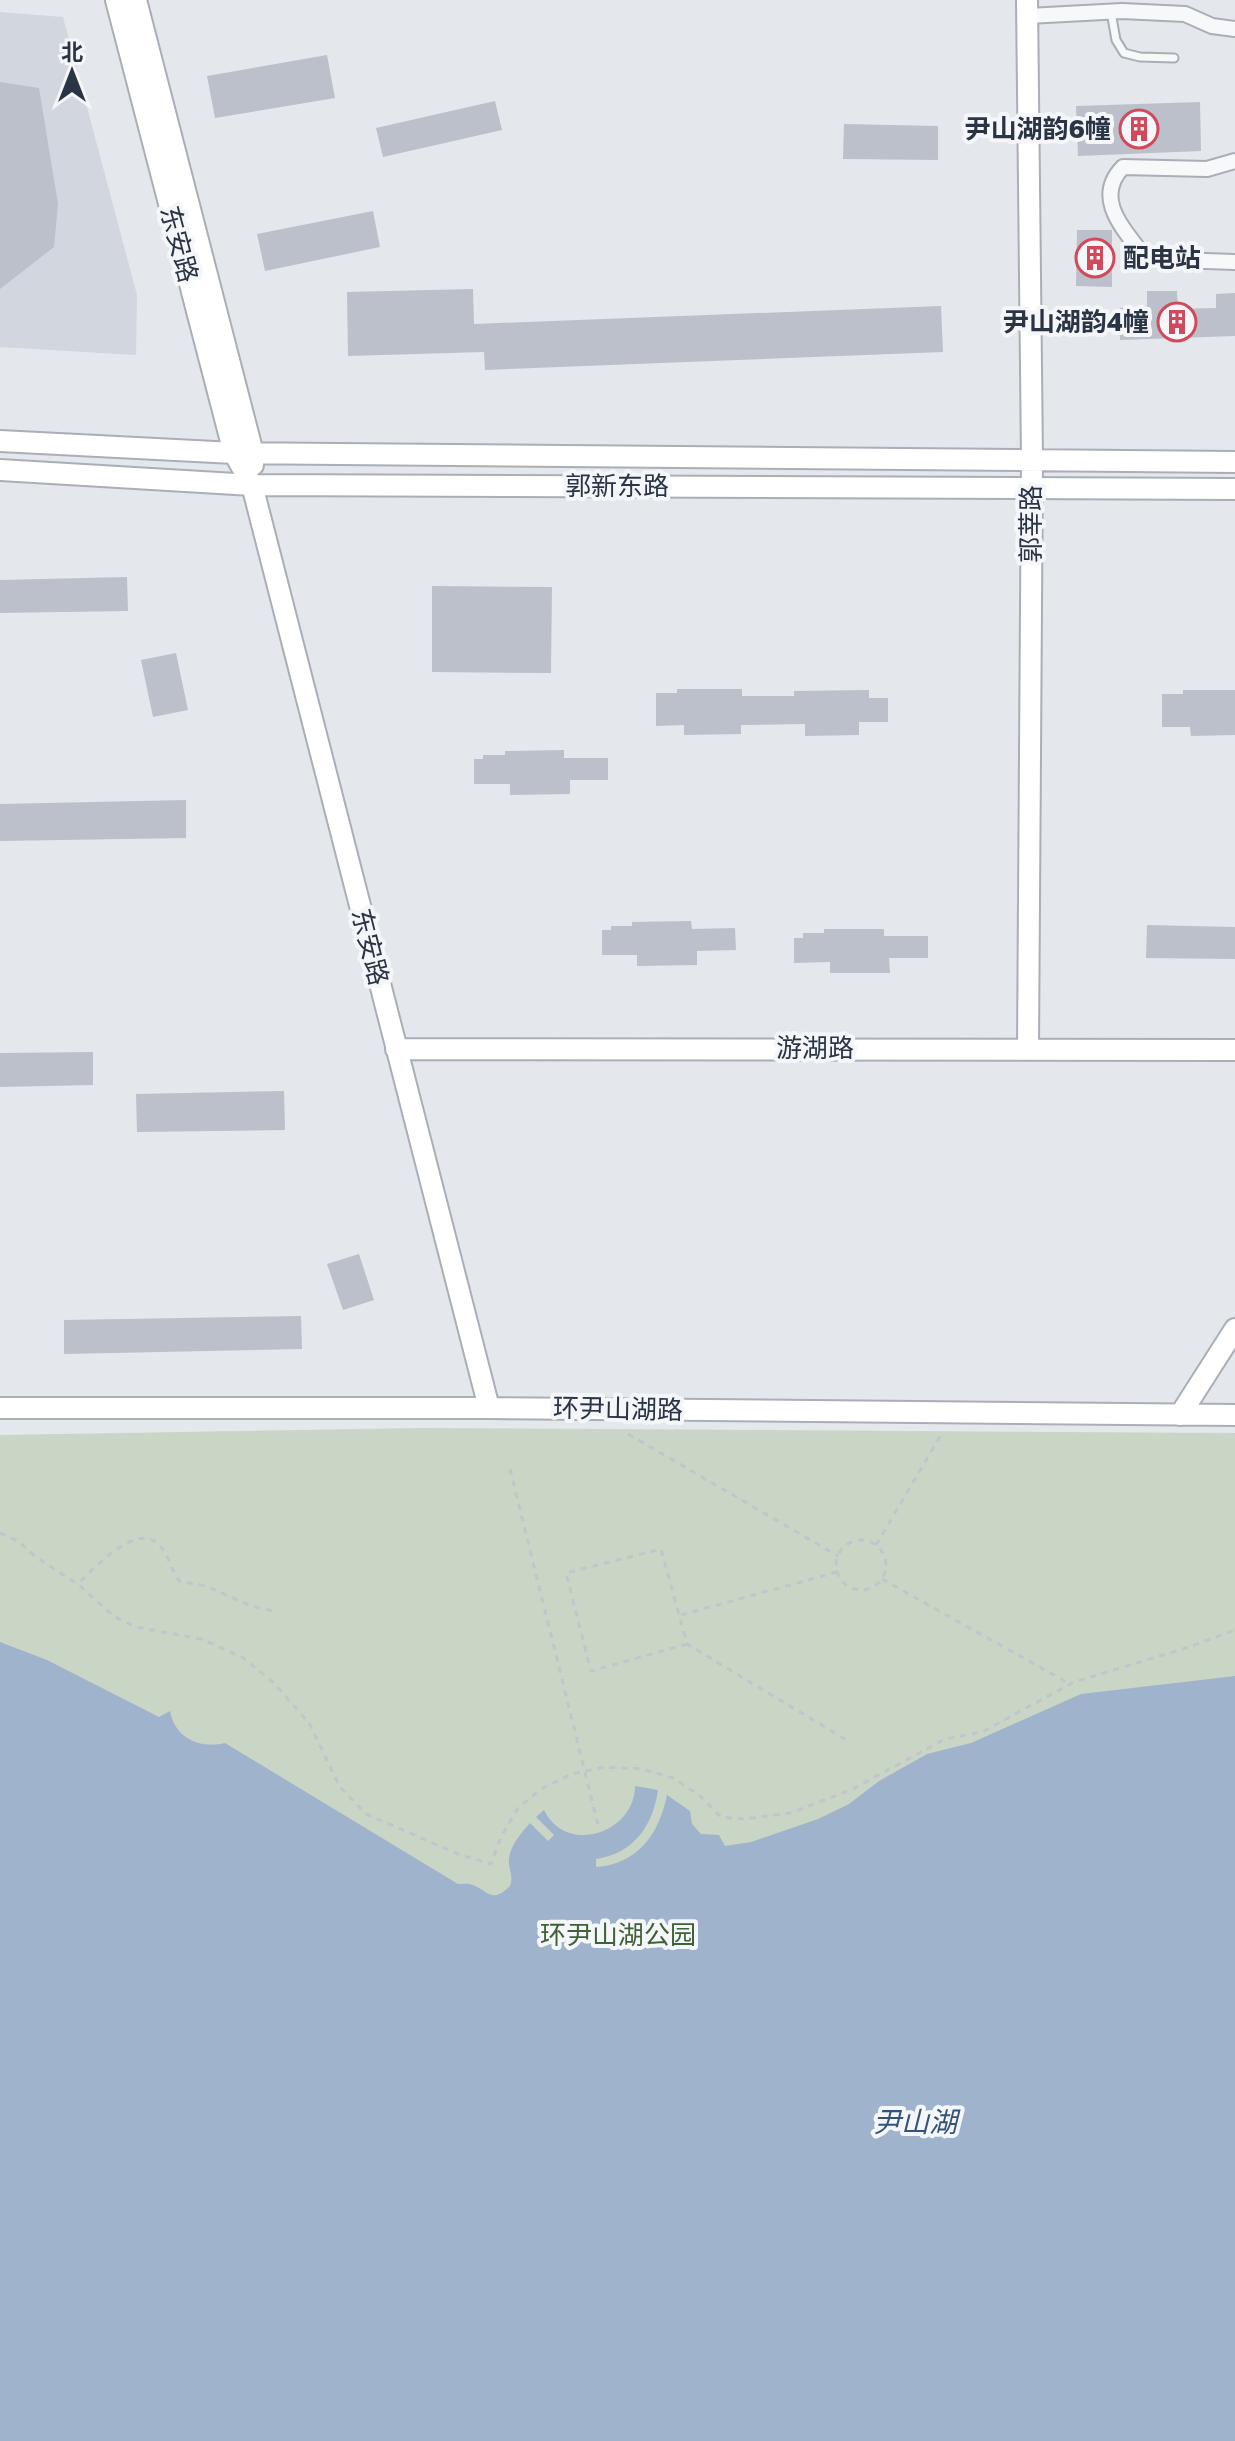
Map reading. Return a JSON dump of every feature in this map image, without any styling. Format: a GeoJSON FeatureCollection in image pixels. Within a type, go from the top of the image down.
{"type":"FeatureCollection","features":[{"type":"Feature","properties":{"kind":"street","name":"东安路"},"geometry":{"type":"LineString","coordinates":[[116,0],[244,453]]}},
{"type":"Feature","properties":{"kind":"street","name":"东安路"},"geometry":{"type":"LineString","coordinates":[[136,0],[252,485],[489,1408]]}},
{"type":"Feature","properties":{"kind":"street"},"geometry":{"type":"LineString","coordinates":[[1028,8],[1185,14],[1212,26],[1235,29]]}},
{"type":"Feature","properties":{"kind":"street","name":"郭莘路"},"geometry":{"type":"LineString","coordinates":[[1028,8],[1032,460],[1028,1048]]}},
{"type":"Feature","properties":{"kind":"street"},"geometry":{"type":"LineString","coordinates":[[1235,161],[1207,169],[1123,167],[1111,179],[1109,200],[1118,220],[1146,259],[1235,262]]}},
{"type":"Feature","properties":{"kind":"street","name":"郭新东路"},"geometry":{"type":"LineString","coordinates":[[0,441],[244,453],[1235,462]]}},
{"type":"Feature","properties":{"kind":"street","name":"郭新东路"},"geometry":{"type":"LineString","coordinates":[[0,470],[252,485],[1235,489]]}},
{"type":"Feature","properties":{"kind":"street","name":"游湖路"},"geometry":{"type":"LineString","coordinates":[[396,1049],[1235,1050]]}},
{"type":"Feature","properties":{"kind":"street"},"geometry":{"type":"LineString","coordinates":[[1180,1415],[1235,1329]]}},
{"type":"Feature","properties":{"kind":"street","name":"环尹山湖路"},"geometry":{"type":"LineString","coordinates":[[0,1408],[489,1408],[1235,1415]]}},
{"type":"Feature","properties":{"kind":"lane"},"geometry":{"type":"LineString","coordinates":[[1111,12],[1116,40],[1124,53],[1174,58]]}},
{"type":"Feature","properties":{"kind":"path"},"geometry":{"type":"LineString","coordinates":[[628,1434],[838,1556]]}},
{"type":"Feature","properties":{"kind":"path"},"geometry":{"type":"LineString","coordinates":[[876,1545],[941,1435]]}},
{"type":"Feature","properties":{"kind":"path"},"geometry":{"type":"LineString","coordinates":[[510,1469],[598,1825]]}},
{"type":"Feature","properties":{"kind":"path"},"geometry":{"type":"LineString","coordinates":[[0,1533],[18,1541],[36,1557],[79,1585],[115,1617],[136,1627],[201,1639],[242,1657],[272,1681],[309,1723],[340,1787],[366,1814],[419,1838],[491,1864],[501,1837],[518,1808],[541,1789],[572,1774],[605,1767],[642,1769],[673,1778],[699,1795],[721,1817],[744,1819],[790,1813],[853,1789],[945,1739],[982,1732],[1070,1684],[1235,1630]]}},
{"type":"Feature","properties":{"kind":"path"},"geometry":{"type":"LineString","coordinates":[[81,1581],[120,1545],[139,1539],[152,1540],[160,1545],[179,1581],[206,1586],[251,1606],[273,1611]]}},
{"type":"Feature","properties":{"kind":"path"},"geometry":{"type":"LineString","coordinates":[[867,1540],[883,1552],[887,1562],[882,1579],[871,1588],[861,1590],[842,1581],[837,1572],[838,1556],[847,1544],[867,1540]]}},
{"type":"Feature","properties":{"kind":"path"},"geometry":{"type":"LineString","coordinates":[[687,1644],[661,1549],[566,1573],[591,1671],[687,1644],[848,1741]]}},
{"type":"Feature","properties":{"kind":"path"},"geometry":{"type":"LineString","coordinates":[[681,1615],[837,1572]]}},
{"type":"Feature","properties":{"kind":"path"},"geometry":{"type":"LineString","coordinates":[[882,1579],[1070,1684]]}},
{"type":"Feature","properties":{"kind":"shaded area"},"geometry":{"type":"Polygon","coordinates":[[[0,12],[63,17],[137,295],[136,355],[0,347],[0,12]]]}},
{"type":"Feature","properties":{"kind":"green space","name":"尹山湖"},"geometry":{"type":"Polygon","coordinates":[[[423,1428],[1235,1433],[1235,2441],[0,2441],[0,1435],[423,1428]]]}},
{"type":"Feature","properties":{"kind":"water","name":"尹山湖"},"geometry":{"type":"Polygon","coordinates":[[[0,1642],[47,1660],[159,1717],[170,1711],[177,1728],[197,1743],[225,1743],[458,1884],[471,1884],[494,1895],[510,1886],[510,1854],[516,1840],[530,1823],[548,1841],[554,1835],[536,1817],[544,1810],[554,1824],[568,1832],[582,1835],[598,1833],[624,1816],[632,1802],[635,1786],[658,1790],[651,1815],[639,1836],[621,1851],[596,1859],[596,1867],[624,1860],[644,1844],[658,1822],[667,1795],[690,1811],[692,1824],[701,1834],[719,1835],[725,1846],[751,1842],[818,1819],[849,1804],[879,1781],[927,1754],[971,1743],[1081,1694],[1235,1676],[1235,2441],[0,2441],[0,1642]]]}},
{"type":"Feature","properties":{"kind":"building"},"geometry":{"type":"Polygon","coordinates":[[[327,55],[335,98],[215,118],[207,76],[327,55]]]}},
{"type":"Feature","properties":{"kind":"building"},"geometry":{"type":"Polygon","coordinates":[[[0,82],[39,88],[58,204],[54,247],[0,289],[0,82]]]}},
{"type":"Feature","properties":{"kind":"building"},"geometry":{"type":"Polygon","coordinates":[[[495,101],[502,130],[383,157],[376,128],[495,101]]]}},
{"type":"Feature","properties":{"kind":"building","name":"尹山湖韵6幢"},"geometry":{"type":"Polygon","coordinates":[[[1200,102],[1201,151],[1078,156],[1076,106],[1200,102]]]}},
{"type":"Feature","properties":{"kind":"building"},"geometry":{"type":"Polygon","coordinates":[[[844,124],[938,126],[938,160],[843,159],[844,124]]]}},
{"type":"Feature","properties":{"kind":"building"},"geometry":{"type":"Polygon","coordinates":[[[373,211],[380,247],[265,271],[257,234],[373,211]]]}},
{"type":"Feature","properties":{"kind":"building","name":"配电站"},"geometry":{"type":"Polygon","coordinates":[[[1077,230],[1112,230],[1112,287],[1076,286],[1077,230]]]}},
{"type":"Feature","properties":{"kind":"building"},"geometry":{"type":"Polygon","coordinates":[[[473,289],[474,324],[941,306],[943,352],[485,370],[484,352],[348,356],[347,292],[473,289]]]}},
{"type":"Feature","properties":{"kind":"building","name":"尹山湖韵4幢"},"geometry":{"type":"Polygon","coordinates":[[[1147,291],[1177,291],[1178,309],[1216,308],[1216,294],[1235,293],[1235,336],[1120,340],[1120,308],[1147,308],[1147,291]]]}},
{"type":"Feature","properties":{"kind":"building"},"geometry":{"type":"Polygon","coordinates":[[[127,577],[128,611],[0,613],[0,580],[127,577]]]}},
{"type":"Feature","properties":{"kind":"building"},"geometry":{"type":"Polygon","coordinates":[[[432,586],[552,587],[551,673],[432,672],[432,586]]]}},
{"type":"Feature","properties":{"kind":"building"},"geometry":{"type":"Polygon","coordinates":[[[176,653],[188,710],[153,717],[141,660],[176,653]]]}},
{"type":"Feature","properties":{"kind":"building"},"geometry":{"type":"Polygon","coordinates":[[[677,689],[742,689],[742,696],[794,696],[794,691],[869,690],[869,698],[888,698],[888,722],[859,722],[859,735],[805,736],[805,724],[741,725],[741,734],[684,735],[684,725],[656,726],[656,693],[677,693],[677,689]]]}},
{"type":"Feature","properties":{"kind":"building"},"geometry":{"type":"Polygon","coordinates":[[[1183,690],[1235,690],[1235,735],[1191,736],[1190,727],[1162,727],[1162,694],[1183,694],[1183,690]]]}},
{"type":"Feature","properties":{"kind":"building"},"geometry":{"type":"Polygon","coordinates":[[[564,750],[564,758],[608,758],[608,780],[570,780],[570,794],[510,795],[510,784],[474,784],[474,759],[483,759],[483,755],[505,755],[505,751],[564,750]]]}},
{"type":"Feature","properties":{"kind":"building"},"geometry":{"type":"Polygon","coordinates":[[[186,800],[186,838],[0,841],[0,804],[186,800]]]}},
{"type":"Feature","properties":{"kind":"building"},"geometry":{"type":"Polygon","coordinates":[[[691,921],[692,929],[735,928],[736,950],[697,951],[697,965],[637,966],[637,955],[602,955],[602,930],[611,930],[611,926],[632,926],[632,922],[691,921]]]}},
{"type":"Feature","properties":{"kind":"building"},"geometry":{"type":"Polygon","coordinates":[[[1147,925],[1235,927],[1235,959],[1146,958],[1147,925]]]}},
{"type":"Feature","properties":{"kind":"building"},"geometry":{"type":"Polygon","coordinates":[[[824,929],[884,929],[884,936],[928,936],[928,958],[889,958],[890,973],[830,973],[830,962],[794,963],[794,938],[803,938],[803,933],[824,933],[824,929]]]}},
{"type":"Feature","properties":{"kind":"building"},"geometry":{"type":"Polygon","coordinates":[[[93,1052],[93,1085],[0,1087],[0,1053],[93,1052]]]}},
{"type":"Feature","properties":{"kind":"building"},"geometry":{"type":"Polygon","coordinates":[[[284,1091],[285,1130],[137,1132],[136,1094],[284,1091]]]}},
{"type":"Feature","properties":{"kind":"building"},"geometry":{"type":"Polygon","coordinates":[[[359,1254],[374,1300],[343,1310],[327,1264],[359,1254]]]}},
{"type":"Feature","properties":{"kind":"building"},"geometry":{"type":"Polygon","coordinates":[[[301,1316],[302,1349],[64,1354],[64,1320],[301,1316]]]}},
{"type":"Feature","properties":{"kind":"place","name":"尹山湖韵6幢"},"geometry":{"type":"Point","coordinates":[1139,129]}},
{"type":"Feature","properties":{"kind":"place","name":"配电站"},"geometry":{"type":"Point","coordinates":[1095,258]}},
{"type":"Feature","properties":{"kind":"place","name":"尹山湖韵4幢"},"geometry":{"type":"Point","coordinates":[1177,322]}},
{"type":"Feature","properties":{"kind":"park label","name":"环尹山湖公园"},"geometry":{"type":"Point","coordinates":[618,1935]}}]}
